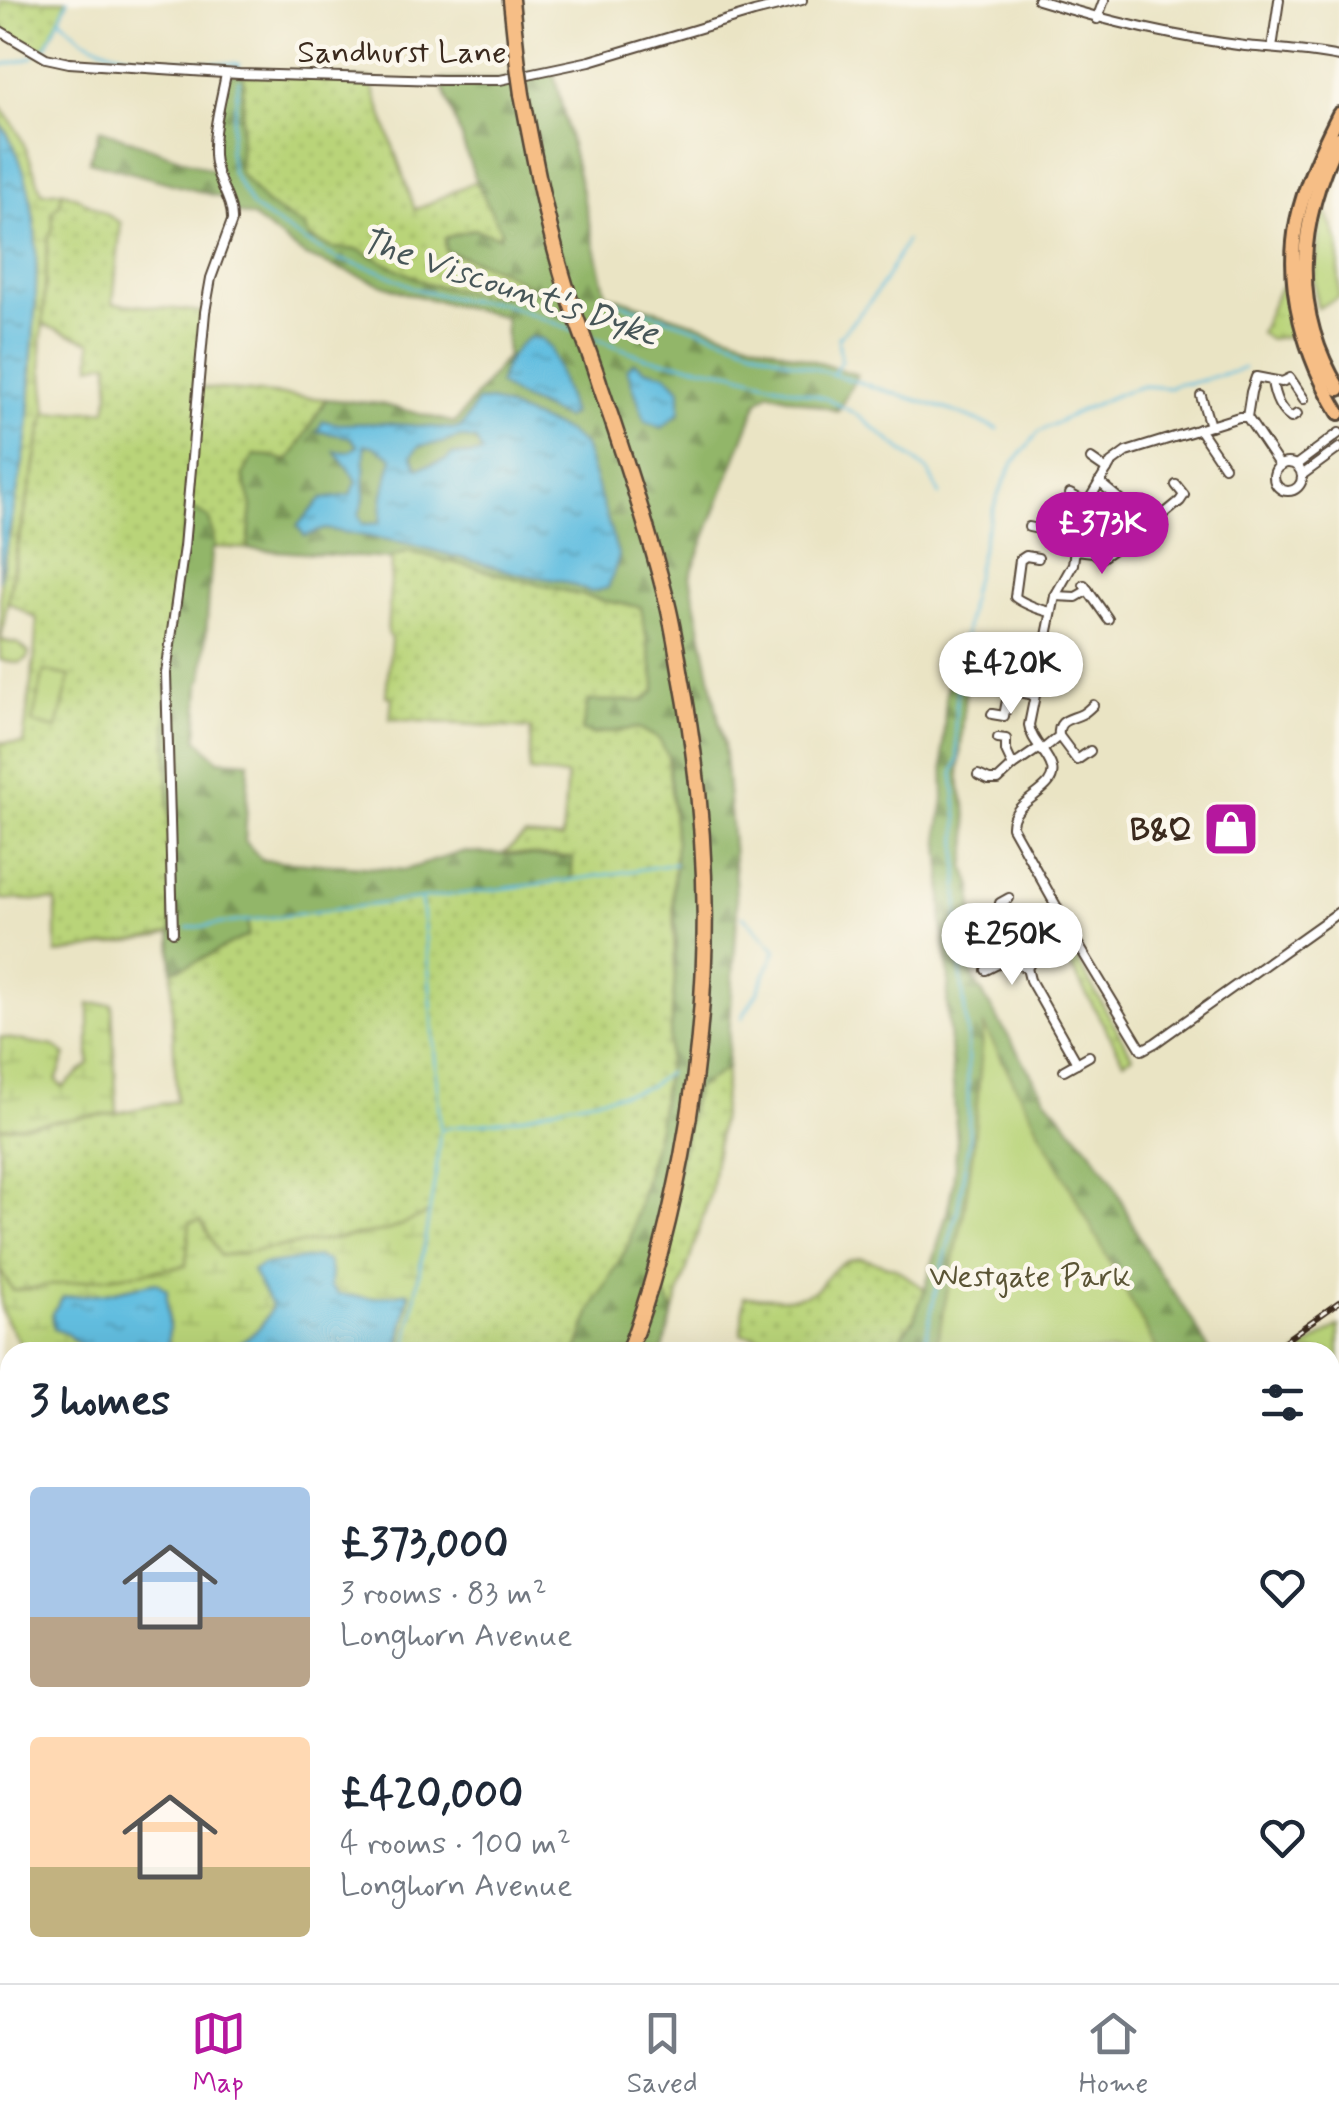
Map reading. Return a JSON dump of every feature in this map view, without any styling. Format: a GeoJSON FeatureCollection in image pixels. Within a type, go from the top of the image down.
{"type":"FeatureCollection","features":[{"type":"Feature","properties":{"kind":"highway"},"geometry":{"type":"LineString","coordinates":[[512,0],[522,94],[548,224],[644,519],[668,606],[700,792],[706,951],[695,1088],[672,1207],[631,1342]]}},
{"type":"Feature","properties":{"kind":"main road"},"geometry":{"type":"LineString","coordinates":[[1339,114],[1306,189],[1296,224],[1294,254],[1303,333],[1317,372],[1339,413]]}},
{"type":"Feature","properties":{"kind":"main road"},"geometry":{"type":"LineString","coordinates":[[1339,138],[1316,191],[1305,250],[1313,330],[1339,389]]}},
{"type":"Feature","properties":{"kind":"street","name":"Sandhurst Lane"},"geometry":{"type":"LineString","coordinates":[[0,31],[46,58],[70,63],[226,74],[500,80],[590,61],[802,0]]}},
{"type":"Feature","properties":{"kind":"street"},"geometry":{"type":"LineString","coordinates":[[1038,0],[1097,19],[1245,46],[1339,57]]}},
{"type":"Feature","properties":{"kind":"street"},"geometry":{"type":"LineString","coordinates":[[1097,19],[1104,0]]}},
{"type":"Feature","properties":{"kind":"street"},"geometry":{"type":"LineString","coordinates":[[1272,48],[1279,0]]}},
{"type":"Feature","properties":{"kind":"street"},"geometry":{"type":"LineString","coordinates":[[173,932],[166,673],[184,547],[206,312],[211,278],[232,221],[215,166],[214,144],[226,74]]}},
{"type":"Feature","properties":{"kind":"street"},"geometry":{"type":"LineString","coordinates":[[1280,466],[1247,418],[1256,377],[1282,382],[1290,378],[1304,399]]}},
{"type":"Feature","properties":{"kind":"street"},"geometry":{"type":"LineString","coordinates":[[1272,381],[1274,395],[1287,416],[1298,414]]}},
{"type":"Feature","properties":{"kind":"street"},"geometry":{"type":"LineString","coordinates":[[1201,396],[1210,426]]}},
{"type":"Feature","properties":{"kind":"street"},"geometry":{"type":"LineString","coordinates":[[1247,418],[1239,417],[1126,452],[1099,482],[1079,517],[1073,564],[1055,596],[1034,695],[1029,731],[1052,768],[1052,776],[1017,810],[1012,827],[1142,1050],[1339,912]]}},
{"type":"Feature","properties":{"kind":"street"},"geometry":{"type":"LineString","coordinates":[[1176,421],[1180,435]]}},
{"type":"Feature","properties":{"kind":"street"},"geometry":{"type":"LineString","coordinates":[[1199,429],[1224,466]]}},
{"type":"Feature","properties":{"kind":"street"},"geometry":{"type":"LineString","coordinates":[[1296,465],[1339,433]]}},
{"type":"Feature","properties":{"kind":"street"},"geometry":{"type":"LineString","coordinates":[[1302,475],[1339,448]]}},
{"type":"Feature","properties":{"kind":"street"},"geometry":{"type":"LineString","coordinates":[[1091,459],[1106,470]]}},
{"type":"Feature","properties":{"kind":"street"},"geometry":{"type":"LineString","coordinates":[[1296,465],[1302,475],[1296,489],[1283,490],[1276,485],[1274,477],[1280,466],[1296,465]]}},
{"type":"Feature","properties":{"kind":"street"},"geometry":{"type":"LineString","coordinates":[[1099,482],[1124,503],[1138,525],[1152,524],[1180,501],[1184,495],[1176,485]]}},
{"type":"Feature","properties":{"kind":"street"},"geometry":{"type":"LineString","coordinates":[[1070,494],[1087,503]]}},
{"type":"Feature","properties":{"kind":"street"},"geometry":{"type":"LineString","coordinates":[[1029,527],[1076,532]]}},
{"type":"Feature","properties":{"kind":"street"},"geometry":{"type":"LineString","coordinates":[[1076,550],[1093,552],[1102,558],[1117,547]]}},
{"type":"Feature","properties":{"kind":"street"},"geometry":{"type":"LineString","coordinates":[[1038,558],[1026,556],[1020,560],[1014,597],[1051,612]]}},
{"type":"Feature","properties":{"kind":"street"},"geometry":{"type":"LineString","coordinates":[[1055,596],[1076,597],[1086,588],[1108,619]]}},
{"type":"Feature","properties":{"kind":"street"},"geometry":{"type":"LineString","coordinates":[[968,646],[1002,643],[1044,650]]}},
{"type":"Feature","properties":{"kind":"street"},"geometry":{"type":"LineString","coordinates":[[992,714],[1004,716],[1009,690],[1034,695]]}},
{"type":"Feature","properties":{"kind":"street"},"geometry":{"type":"LineString","coordinates":[[1090,752],[1077,760],[1057,730],[1070,716],[1081,714],[1094,704]]}},
{"type":"Feature","properties":{"kind":"street"},"geometry":{"type":"LineString","coordinates":[[978,775],[998,780],[1059,736]]}},
{"type":"Feature","properties":{"kind":"street"},"geometry":{"type":"LineString","coordinates":[[998,738],[1006,739],[1006,751],[1013,766]]}},
{"type":"Feature","properties":{"kind":"street"},"geometry":{"type":"LineString","coordinates":[[1067,747],[1080,739]]}},
{"type":"Feature","properties":{"kind":"street"},"geometry":{"type":"LineString","coordinates":[[1009,898],[1000,903],[999,911],[1028,966],[1030,980],[1076,1064]]}},
{"type":"Feature","properties":{"kind":"street"},"geometry":{"type":"LineString","coordinates":[[1028,966],[1033,959],[1073,936]]}},
{"type":"Feature","properties":{"kind":"street"},"geometry":{"type":"LineString","coordinates":[[986,970],[1006,960],[1028,966]]}},
{"type":"Feature","properties":{"kind":"street"},"geometry":{"type":"LineString","coordinates":[[1064,1070],[1089,1056]]}},
{"type":"Feature","properties":{"kind":"green space"},"geometry":{"type":"Polygon","coordinates":[[[0,0],[68,0],[46,47],[38,53],[0,31],[0,0]]]}},
{"type":"Feature","properties":{"kind":"green space"},"geometry":{"type":"Polygon","coordinates":[[[553,69],[606,294],[857,375],[838,411],[769,392],[758,401],[690,576],[724,746],[737,915],[727,1068],[695,1089],[654,1276],[674,1311],[665,1342],[580,1342],[591,1311],[629,1244],[658,1127],[675,978],[676,843],[668,756],[659,739],[639,728],[592,734],[582,731],[588,701],[643,701],[655,691],[641,607],[408,551],[389,559],[248,549],[252,506],[243,475],[254,455],[287,461],[326,399],[380,404],[455,423],[507,356],[505,317],[405,293],[305,256],[252,217],[233,212],[227,199],[89,161],[100,129],[217,172],[214,144],[226,74],[244,74],[239,172],[266,204],[304,227],[310,238],[332,248],[359,250],[430,285],[514,296],[532,287],[496,268],[446,251],[445,238],[474,229],[499,237],[501,231],[476,181],[441,80],[500,80],[553,69]]]}},
{"type":"Feature","properties":{"kind":"green space"},"geometry":{"type":"Polygon","coordinates":[[[244,74],[370,79],[415,210],[476,181],[501,231],[499,238],[474,229],[446,238],[446,251],[496,268],[533,287],[514,296],[430,285],[359,250],[332,248],[310,238],[304,227],[266,204],[239,173],[244,74]]]}},
{"type":"Feature","properties":{"kind":"green space"},"geometry":{"type":"Polygon","coordinates":[[[0,106],[20,136],[42,193],[62,191],[60,204],[52,211],[53,228],[48,238],[41,352],[47,413],[19,534],[1,640],[19,644],[29,653],[19,663],[0,660],[0,581],[27,440],[35,223],[28,187],[0,123],[0,106]]]}},
{"type":"Feature","properties":{"kind":"green space"},"geometry":{"type":"Polygon","coordinates":[[[62,191],[121,223],[113,303],[205,312],[198,387],[326,399],[287,461],[270,456],[252,506],[248,549],[215,547],[209,518],[173,932],[56,954],[56,901],[0,899],[0,742],[23,744],[37,619],[8,602],[44,421],[47,413],[106,410],[109,394],[109,362],[91,366],[91,342],[43,325],[48,238],[53,228],[52,211],[59,204],[62,191]]]}},
{"type":"Feature","properties":{"kind":"green space"},"geometry":{"type":"Polygon","coordinates":[[[1323,203],[1339,244],[1339,297],[1317,308],[1314,279],[1323,203]]]}},
{"type":"Feature","properties":{"kind":"green space"},"geometry":{"type":"Polygon","coordinates":[[[1286,283],[1295,335],[1270,339],[1260,333],[1279,289],[1286,283]]]}},
{"type":"Feature","properties":{"kind":"green space"},"geometry":{"type":"Polygon","coordinates":[[[187,506],[209,518],[215,547],[197,738],[218,760],[249,762],[245,841],[262,860],[405,870],[462,852],[573,858],[571,880],[249,920],[248,936],[172,970],[166,670],[187,506]]]}},
{"type":"Feature","properties":{"kind":"green space"},"geometry":{"type":"Polygon","coordinates":[[[408,551],[641,607],[655,691],[643,701],[588,701],[592,734],[639,728],[659,739],[668,756],[676,843],[675,978],[658,1127],[629,1244],[591,1311],[580,1342],[407,1342],[428,1214],[387,1231],[219,1256],[201,1221],[190,1222],[186,1266],[13,1291],[0,1270],[0,1128],[177,1101],[172,970],[247,936],[249,920],[571,879],[572,858],[504,853],[525,836],[562,839],[567,776],[529,772],[531,729],[390,719],[392,697],[386,696],[391,639],[387,633],[392,562],[389,559],[408,551]]]}},
{"type":"Feature","properties":{"kind":"green space"},"geometry":{"type":"Polygon","coordinates":[[[968,651],[974,653],[965,696],[959,770],[969,841],[965,867],[973,890],[971,970],[1045,1097],[1111,1179],[1148,1256],[1204,1342],[1153,1342],[984,1028],[964,1212],[937,1342],[902,1342],[925,1289],[947,1213],[957,1140],[939,830],[950,675],[968,651]]]}},
{"type":"Feature","properties":{"kind":"green space"},"geometry":{"type":"Polygon","coordinates":[[[44,671],[70,676],[57,729],[32,723],[44,671]]]}},
{"type":"Feature","properties":{"kind":"green space"},"geometry":{"type":"Polygon","coordinates":[[[1068,944],[1132,1056],[1124,1061],[1063,953],[1055,952],[1068,944]]]}},
{"type":"Feature","properties":{"kind":"green space"},"geometry":{"type":"Polygon","coordinates":[[[89,1004],[112,1004],[117,1113],[0,1128],[0,1037],[54,1046],[66,1055],[56,1081],[63,1087],[89,1064],[89,1004]]]}},
{"type":"Feature","properties":{"kind":"green space","name":"Westgate Park"},"geometry":{"type":"Polygon","coordinates":[[[984,1026],[1153,1342],[937,1342],[973,1149],[984,1026]]]}},
{"type":"Feature","properties":{"kind":"green space"},"geometry":{"type":"Polygon","coordinates":[[[727,1068],[711,1191],[674,1311],[654,1277],[695,1088],[727,1068]]]}},
{"type":"Feature","properties":{"kind":"green space"},"geometry":{"type":"Polygon","coordinates":[[[429,1213],[407,1342],[401,1342],[409,1293],[371,1298],[338,1295],[330,1286],[331,1272],[253,1270],[272,1306],[244,1342],[168,1342],[167,1290],[156,1282],[63,1297],[67,1334],[76,1342],[20,1342],[2,1311],[0,1270],[13,1291],[186,1266],[190,1222],[201,1220],[220,1256],[387,1231],[429,1213]]]}},
{"type":"Feature","properties":{"kind":"green space"},"geometry":{"type":"Polygon","coordinates":[[[861,1258],[895,1268],[925,1289],[902,1342],[786,1342],[741,1334],[744,1297],[791,1298],[809,1294],[838,1266],[861,1258]]]}},
{"type":"Feature","properties":{"kind":"green space"},"geometry":{"type":"Polygon","coordinates":[[[1339,1326],[1339,1342],[1314,1342],[1339,1326]]]}},
{"type":"Feature","properties":{"kind":"water"},"geometry":{"type":"Polygon","coordinates":[[[0,123],[15,147],[25,175],[35,234],[36,295],[28,426],[0,581],[0,123]]]}},
{"type":"Feature","properties":{"kind":"water"},"geometry":{"type":"Polygon","coordinates":[[[530,337],[542,339],[551,348],[572,414],[565,418],[515,396],[499,384],[510,358],[530,337]]]}},
{"type":"Feature","properties":{"kind":"water"},"geometry":{"type":"Polygon","coordinates":[[[634,362],[644,369],[666,374],[680,389],[680,412],[662,428],[645,421],[627,369],[634,362]]]}},
{"type":"Feature","properties":{"kind":"water"},"geometry":{"type":"Polygon","coordinates":[[[491,401],[566,431],[584,445],[619,557],[608,588],[591,592],[406,543],[325,529],[305,536],[297,526],[322,499],[350,495],[357,481],[335,451],[348,452],[358,446],[350,437],[317,431],[323,421],[456,429],[463,425],[477,402],[491,401]],[[460,437],[419,446],[412,455],[418,468],[446,460],[452,454],[482,453],[476,440],[460,437]],[[365,445],[364,499],[359,515],[363,524],[380,523],[393,458],[365,445]]]}},
{"type":"Feature","properties":{"kind":"water"},"geometry":{"type":"Polygon","coordinates":[[[316,1257],[328,1261],[330,1286],[338,1294],[371,1298],[409,1292],[401,1342],[241,1342],[258,1329],[272,1307],[252,1271],[262,1265],[316,1257]]]}},
{"type":"Feature","properties":{"kind":"water"},"geometry":{"type":"Polygon","coordinates":[[[156,1282],[167,1290],[168,1342],[76,1342],[54,1329],[52,1313],[63,1297],[156,1282]]]}},
{"type":"Feature","properties":{"kind":"waterway"},"geometry":{"type":"LineString","coordinates":[[41,51],[68,0]]}},
{"type":"Feature","properties":{"kind":"waterway","name":"The Viscount's Dyke"},"geometry":{"type":"LineString","coordinates":[[60,18],[84,39],[101,47],[160,59],[239,64],[239,71]]}},
{"type":"Feature","properties":{"kind":"waterway"},"geometry":{"type":"LineString","coordinates":[[0,66],[34,56]]}},
{"type":"Feature","properties":{"kind":"waterway","name":"The Viscount's Dyke"},"geometry":{"type":"LineString","coordinates":[[239,79],[229,150],[232,172],[253,208],[338,259],[380,271],[416,289],[461,300],[501,303],[573,330]]}},
{"type":"Feature","properties":{"kind":"waterway"},"geometry":{"type":"LineString","coordinates":[[833,374],[841,361],[838,338],[885,280],[906,241]]}},
{"type":"Feature","properties":{"kind":"waterway"},"geometry":{"type":"LineString","coordinates":[[614,301],[998,429]]}},
{"type":"Feature","properties":{"kind":"waterway","name":"The Viscount's Dyke"},"geometry":{"type":"LineString","coordinates":[[589,336],[647,358],[732,372],[827,399],[856,414],[928,471],[940,495]]}},
{"type":"Feature","properties":{"kind":"waterway"},"geometry":{"type":"LineString","coordinates":[[925,1342],[957,1213],[969,1141],[967,1031],[958,919],[958,818],[953,773],[958,760],[958,680],[972,589],[986,531],[1012,465],[1039,432],[1126,391],[1144,386],[1170,388],[1244,368]]}},
{"type":"Feature","properties":{"kind":"waterway"},"geometry":{"type":"LineString","coordinates":[[188,928],[675,864]]}},
{"type":"Feature","properties":{"kind":"waterway"},"geometry":{"type":"LineString","coordinates":[[421,900],[440,1126]]}},
{"type":"Feature","properties":{"kind":"waterway"},"geometry":{"type":"LineString","coordinates":[[742,1018],[776,950],[743,916]]}},
{"type":"Feature","properties":{"kind":"waterway"},"geometry":{"type":"LineString","coordinates":[[408,1342],[440,1129],[519,1118],[632,1092],[650,1086],[667,1073]]}},
{"type":"Feature","properties":{"kind":"railway"},"geometry":{"type":"LineString","coordinates":[[1283,1342],[1339,1302]]}},
{"type":"Feature","properties":{"kind":"place","name":"B&Q"},"geometry":{"type":"Point","coordinates":[1231,829]}}]}
